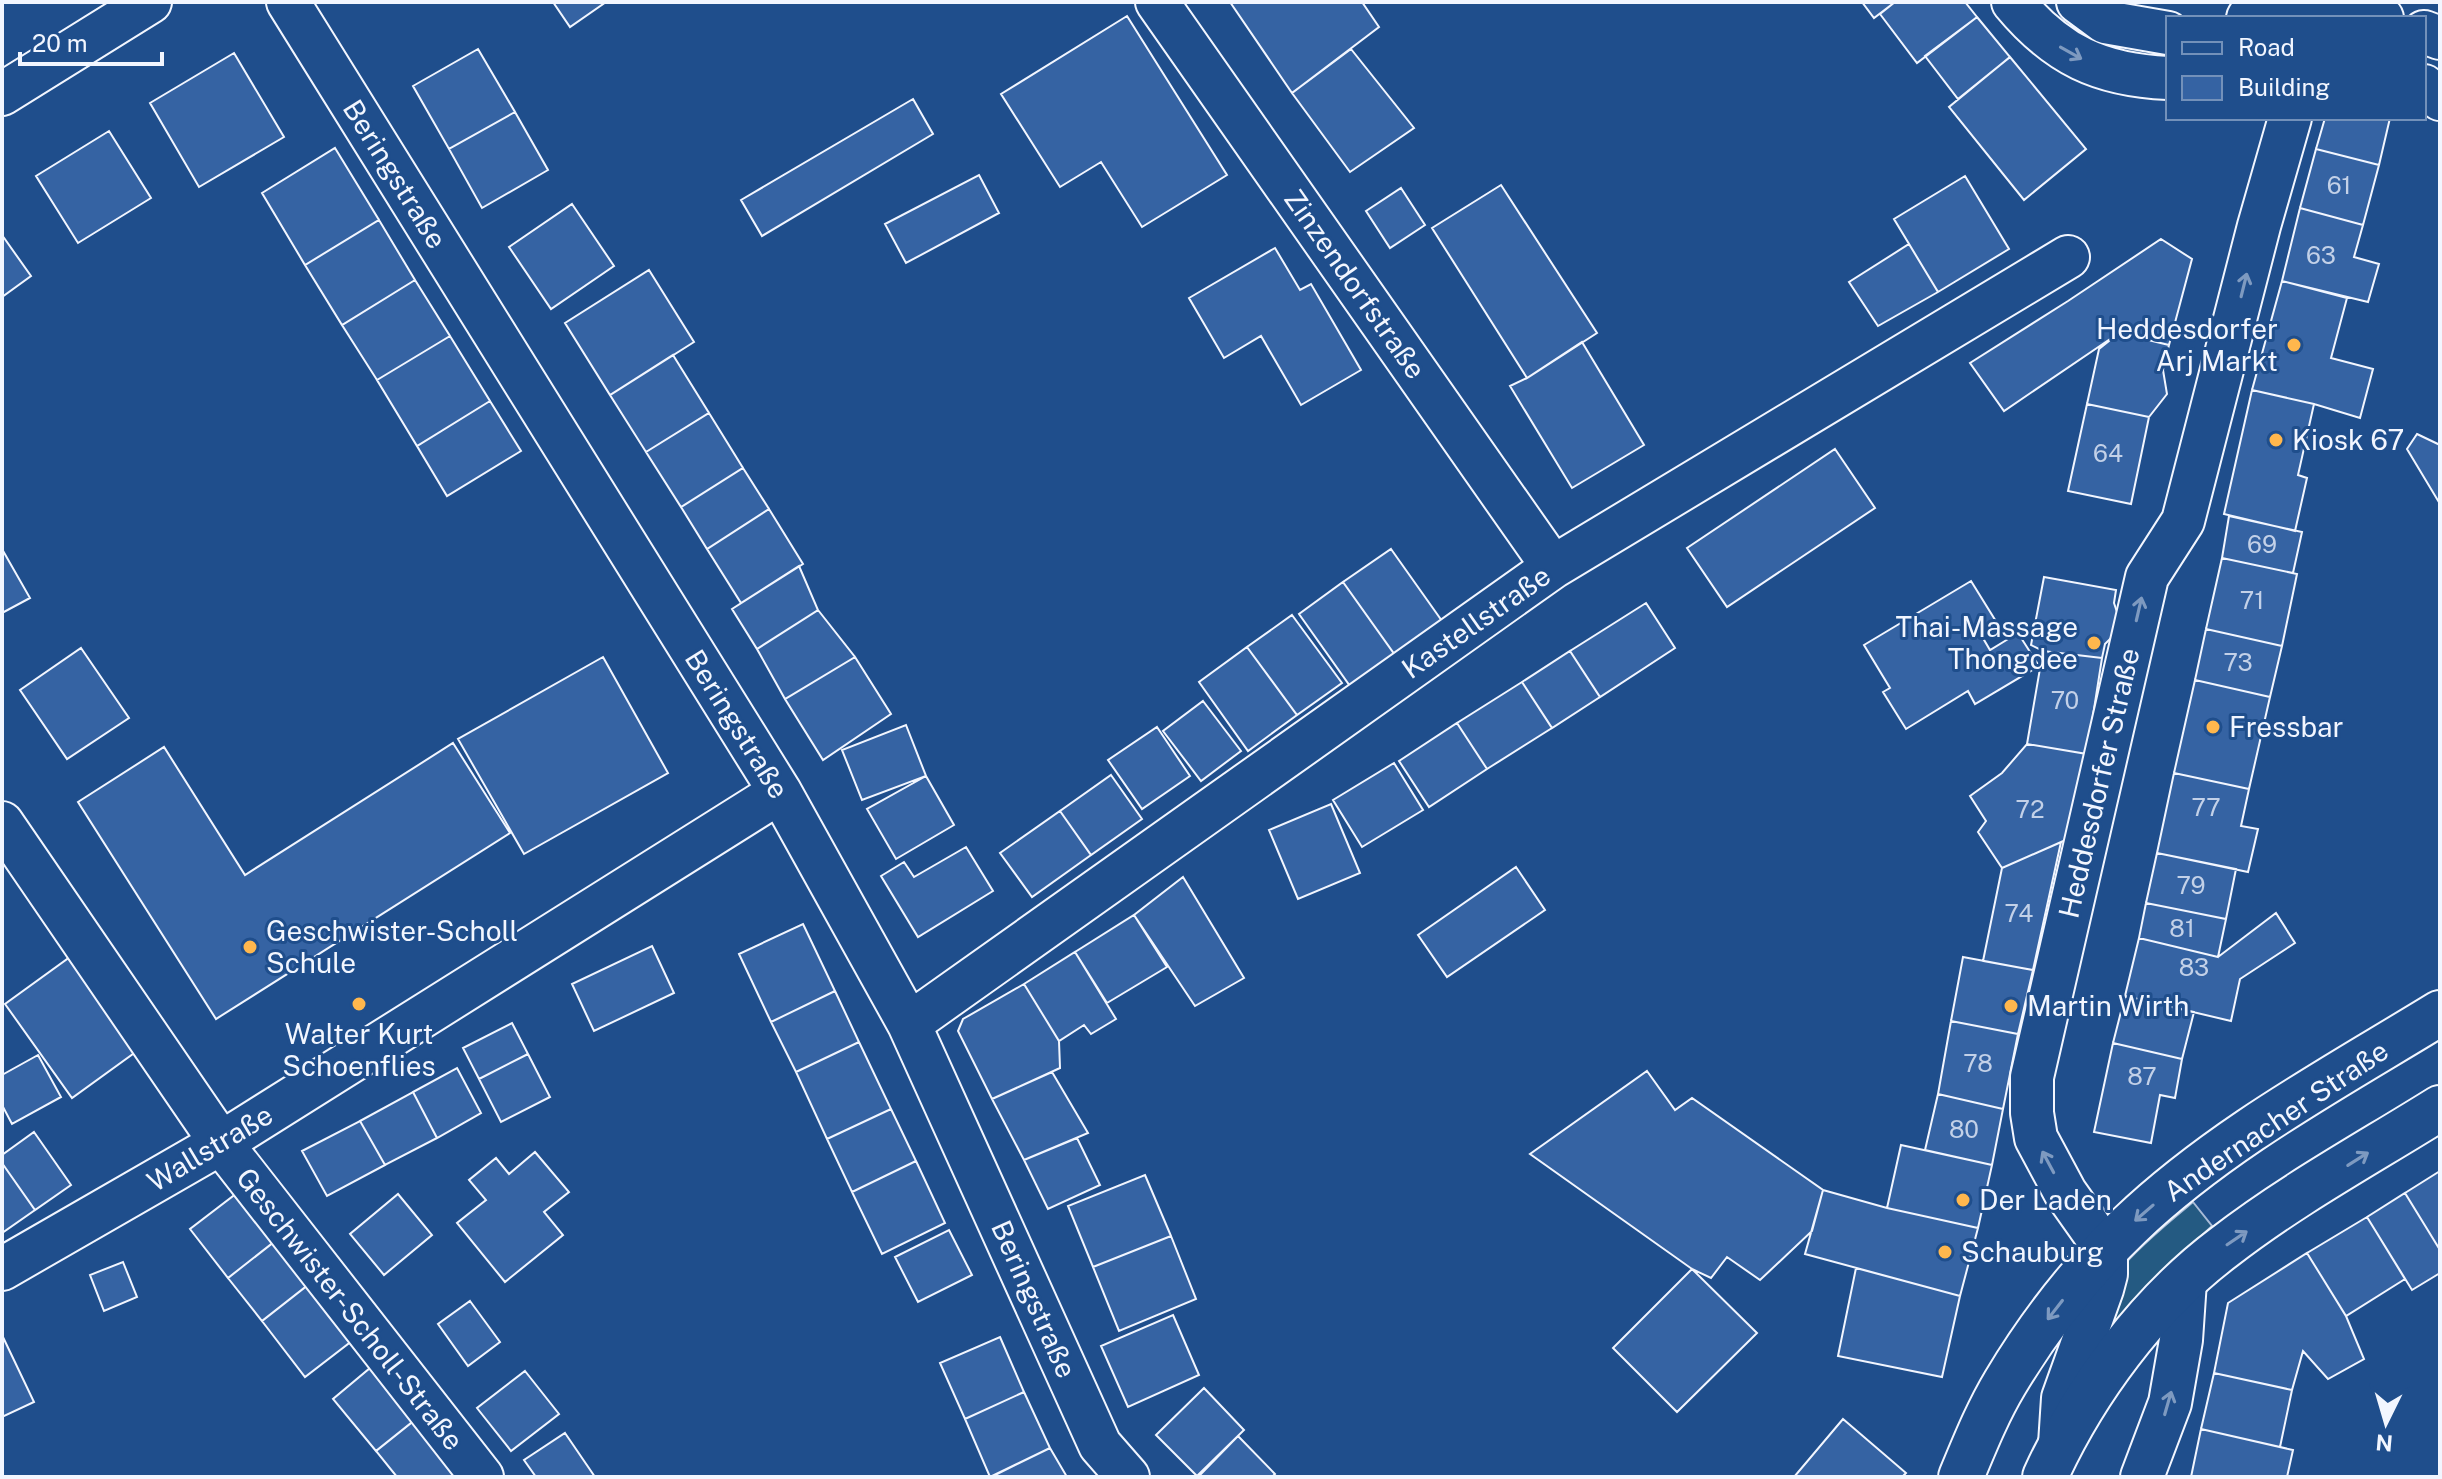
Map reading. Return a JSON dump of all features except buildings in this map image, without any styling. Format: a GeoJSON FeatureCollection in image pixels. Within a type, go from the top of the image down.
{"type":"FeatureCollection","features":[{"type":"Feature","properties":{"kind":"street"},"geometry":{"type":"LineString","coordinates":[[2,94],[150,2]]}},
{"type":"Feature","properties":{"kind":"street","name":"Beringstraße"},"geometry":{"type":"LineString","coordinates":[[288,2],[780,792],[909,1024],[1100,1445],[1128,1477]]}},
{"type":"Feature","properties":{"kind":"street","name":"Zinzendorfstraße"},"geometry":{"type":"LineString","coordinates":[[1157,2],[1553,567]]}},
{"type":"Feature","properties":{"kind":"street"},"geometry":{"type":"LineString","coordinates":[[2013,2],[2028,20],[2060,47],[2090,64],[2131,76],[2166,78]]}},
{"type":"Feature","properties":{"kind":"street"},"geometry":{"type":"LineString","coordinates":[[2078,2],[2105,22],[2166,33]]}},
{"type":"Feature","properties":{"kind":"street"},"geometry":{"type":"LineString","coordinates":[[2308,13],[2352,16]]}},
{"type":"Feature","properties":{"kind":"street","name":"Heddesdorfer Straße"},"geometry":{"type":"LineString","coordinates":[[2106,1250],[2065,1192],[2036,1138],[2032,1077],[2147,577],[2183,521],[2289,120]]}},
{"type":"Feature","properties":{"kind":"street","name":"Kastellstraße"},"geometry":{"type":"LineString","coordinates":[[909,1024],[1553,567],[2068,257]]}},
{"type":"Feature","properties":{"kind":"street","name":"Wallstraße"},"geometry":{"type":"LineString","coordinates":[[2,1269],[221,1143],[780,792]]}},
{"type":"Feature","properties":{"kind":"street","name":"Geschwister-Scholl-Straße"},"geometry":{"type":"LineString","coordinates":[[2,823],[221,1143],[482,1477]]}},
{"type":"Feature","properties":{"kind":"street","name":"Andernacher Straße"},"geometry":{"type":"LineString","coordinates":[[1961,1477],[1987,1417],[2010,1375],[2081,1277],[2106,1250],[2157,1202],[2273,1116],[2440,1013]]}},
{"type":"Feature","properties":{"kind":"street"},"geometry":{"type":"LineString","coordinates":[[2052,1460],[2080,1408],[2121,1352],[2185,1281],[2240,1235],[2440,1108]]}},
{"type":"Feature","properties":{"kind":"street"},"geometry":{"type":"LineString","coordinates":[[2052,1460],[2063,1398],[2106,1274],[2106,1250]]}},
{"type":"Feature","properties":{"kind":"street"},"geometry":{"type":"LineString","coordinates":[[2142,1477],[2170,1403],[2181,1340],[2185,1281]]}},
{"type":"Feature","properties":{"kind":"shaded area"},"geometry":{"type":"Polygon","coordinates":[[[2193,1202],[2212,1226],[2153,1281],[2109,1336],[2108,1298],[2114,1277],[2147,1242],[2193,1202]]]}},
{"type":"Feature","properties":{"kind":"place","name":"Heddesdorfer Arj Markt"},"geometry":{"type":"Point","coordinates":[2294,345]}},
{"type":"Feature","properties":{"kind":"place","name":"Kiosk 67"},"geometry":{"type":"Point","coordinates":[2276,440]}},
{"type":"Feature","properties":{"kind":"place","name":"Thai-Massage Thongdee"},"geometry":{"type":"Point","coordinates":[2094,643]}},
{"type":"Feature","properties":{"kind":"place","name":"Fressbar"},"geometry":{"type":"Point","coordinates":[2213,727]}},
{"type":"Feature","properties":{"kind":"place","name":"Geschwister-Scholl Schule"},"geometry":{"type":"Point","coordinates":[250,947]}},
{"type":"Feature","properties":{"kind":"place","name":"Walter Kurt Schoenflies"},"geometry":{"type":"Point","coordinates":[359,1004]}},
{"type":"Feature","properties":{"kind":"place","name":"Martin Wirth"},"geometry":{"type":"Point","coordinates":[2011,1006]}},
{"type":"Feature","properties":{"kind":"place","name":"Der Laden"},"geometry":{"type":"Point","coordinates":[1963,1200]}},
{"type":"Feature","properties":{"kind":"place","name":"Schauburg"},"geometry":{"type":"Point","coordinates":[1945,1252]}}]}
